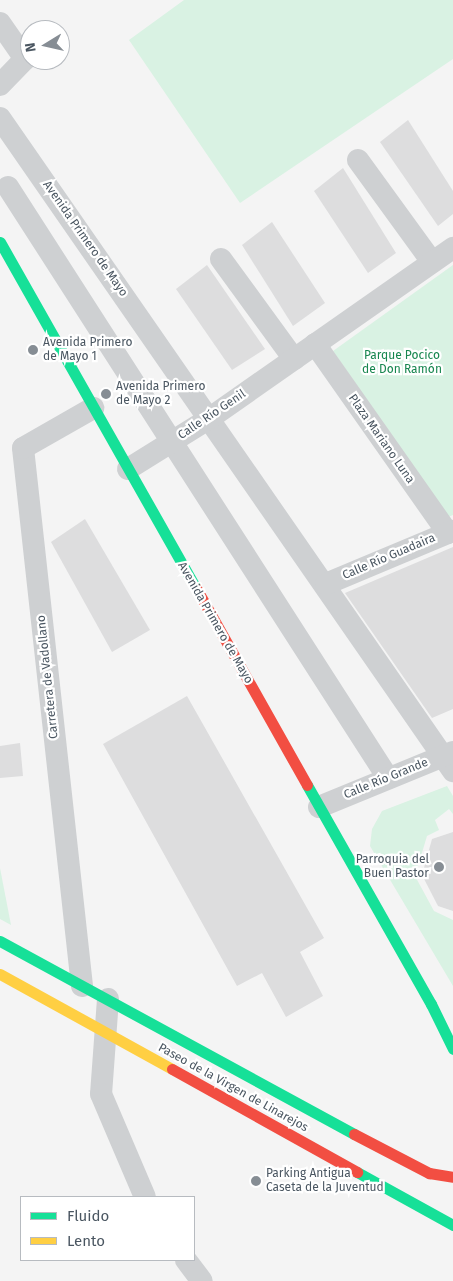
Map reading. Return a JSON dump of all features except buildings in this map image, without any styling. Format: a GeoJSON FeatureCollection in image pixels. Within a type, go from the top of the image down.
{"type":"FeatureCollection","features":[{"type":"Feature","properties":{"kind":"street"},"geometry":{"type":"LineString","coordinates":[[0,23],[25,58],[0,86]]}},
{"type":"Feature","properties":{"kind":"street","name":"Avenida Primero de Mayo"},"geometry":{"type":"LineString","coordinates":[[0,118],[450,759]]}},
{"type":"Feature","properties":{"kind":"street"},"geometry":{"type":"LineString","coordinates":[[358,160],[432,262]]}},
{"type":"Feature","properties":{"kind":"street"},"geometry":{"type":"LineString","coordinates":[[36,169],[4,190],[388,778]]}},
{"type":"Feature","properties":{"kind":"street","name":"Avenida Primero de Mayo"},"geometry":{"type":"LineString","coordinates":[[0,242],[431,1004]]}},
{"type":"Feature","properties":{"kind":"street","name":"Calle Río Genil"},"geometry":{"type":"LineString","coordinates":[[128,469],[210,418],[453,248]]}},
{"type":"Feature","properties":{"kind":"street"},"geometry":{"type":"LineString","coordinates":[[221,259],[294,359]]}},
{"type":"Feature","properties":{"kind":"street","name":"Plaza Mariano Luna"},"geometry":{"type":"LineString","coordinates":[[315,344],[450,532]]}},
{"type":"Feature","properties":{"kind":"street","name":"Carretera de Vadollano"},"geometry":{"type":"LineString","coordinates":[[82,986],[23,448],[93,408]]}},
{"type":"Feature","properties":{"kind":"street","name":"Calle Río Guadaira"},"geometry":{"type":"LineString","coordinates":[[326,584],[450,532]]}},
{"type":"Feature","properties":{"kind":"street","name":"Calle Río Grande"},"geometry":{"type":"LineString","coordinates":[[319,807],[388,778],[450,759]]}},
{"type":"Feature","properties":{"kind":"street","name":"Paseo de la Virgen de Linarejos"},"geometry":{"type":"LineString","coordinates":[[0,941],[429,1173],[453,1177]]}},
{"type":"Feature","properties":{"kind":"street","name":"Paseo de la Virgen de Linarejos"},"geometry":{"type":"LineString","coordinates":[[0,974],[453,1225]]}},
{"type":"Feature","properties":{"kind":"street"},"geometry":{"type":"LineString","coordinates":[[108,999],[104,1032],[102,1094],[145,1196]]}},
{"type":"Feature","properties":{"kind":"street"},"geometry":{"type":"LineString","coordinates":[[431,1004],[451,1022]]}},
{"type":"Feature","properties":{"kind":"street"},"geometry":{"type":"LineString","coordinates":[[431,1004],[453,1049]]}},
{"type":"Feature","properties":{"kind":"street"},"geometry":{"type":"LineString","coordinates":[[187,1261],[202,1281]]}},
{"type":"Feature","properties":{"kind":"green space"},"geometry":{"type":"Polygon","coordinates":[[[184,0],[453,0],[453,59],[240,203],[129,40],[184,0]]]}},
{"type":"Feature","properties":{"kind":"green space","name":"Parque Pocico de Don Ramón"},"geometry":{"type":"Polygon","coordinates":[[[453,265],[453,515],[448,517],[333,351],[453,265]]]}},
{"type":"Feature","properties":{"kind":"green space"},"geometry":{"type":"Polygon","coordinates":[[[447,786],[453,796],[453,814],[449,809],[435,820],[439,830],[427,836],[415,876],[434,911],[453,920],[453,986],[370,846],[372,829],[382,811],[447,786]]]}},
{"type":"Feature","properties":{"kind":"green space"},"geometry":{"type":"Polygon","coordinates":[[[0,868],[11,925],[0,919],[0,868]]]}},
{"type":"Feature","properties":{"kind":"traffic: fast"},"geometry":{"type":"LineString","coordinates":[[0,242],[196,588]]}},
{"type":"Feature","properties":{"kind":"traffic: fast"},"geometry":{"type":"LineString","coordinates":[[307,785],[431,1004],[453,1049]]}},
{"type":"Feature","properties":{"kind":"traffic: fast"},"geometry":{"type":"LineString","coordinates":[[0,941],[354,1134]]}},
{"type":"Feature","properties":{"kind":"traffic: fast"},"geometry":{"type":"LineString","coordinates":[[357,1172],[453,1225]]}},
{"type":"Feature","properties":{"kind":"traffic: slow"},"geometry":{"type":"LineString","coordinates":[[0,974],[172,1069]]}},
{"type":"Feature","properties":{"kind":"traffic: jam"},"geometry":{"type":"LineString","coordinates":[[196,588],[307,785]]}},
{"type":"Feature","properties":{"kind":"traffic: jam"},"geometry":{"type":"LineString","coordinates":[[172,1069],[357,1172]]}},
{"type":"Feature","properties":{"kind":"traffic: jam"},"geometry":{"type":"LineString","coordinates":[[354,1134],[429,1173],[453,1177]]}},
{"type":"Feature","properties":{"kind":"place","name":"Avenida Primero de Mayo 1"},"geometry":{"type":"Point","coordinates":[33,350]}},
{"type":"Feature","properties":{"kind":"place","name":"Avenida Primero de Mayo 2"},"geometry":{"type":"Point","coordinates":[106,394]}},
{"type":"Feature","properties":{"kind":"place","name":"Parroquia del Buen Pastor"},"geometry":{"type":"Point","coordinates":[439,867]}},
{"type":"Feature","properties":{"kind":"place","name":"Parking Antigua Caseta de la Juventud"},"geometry":{"type":"Point","coordinates":[256,1181]}}]}
